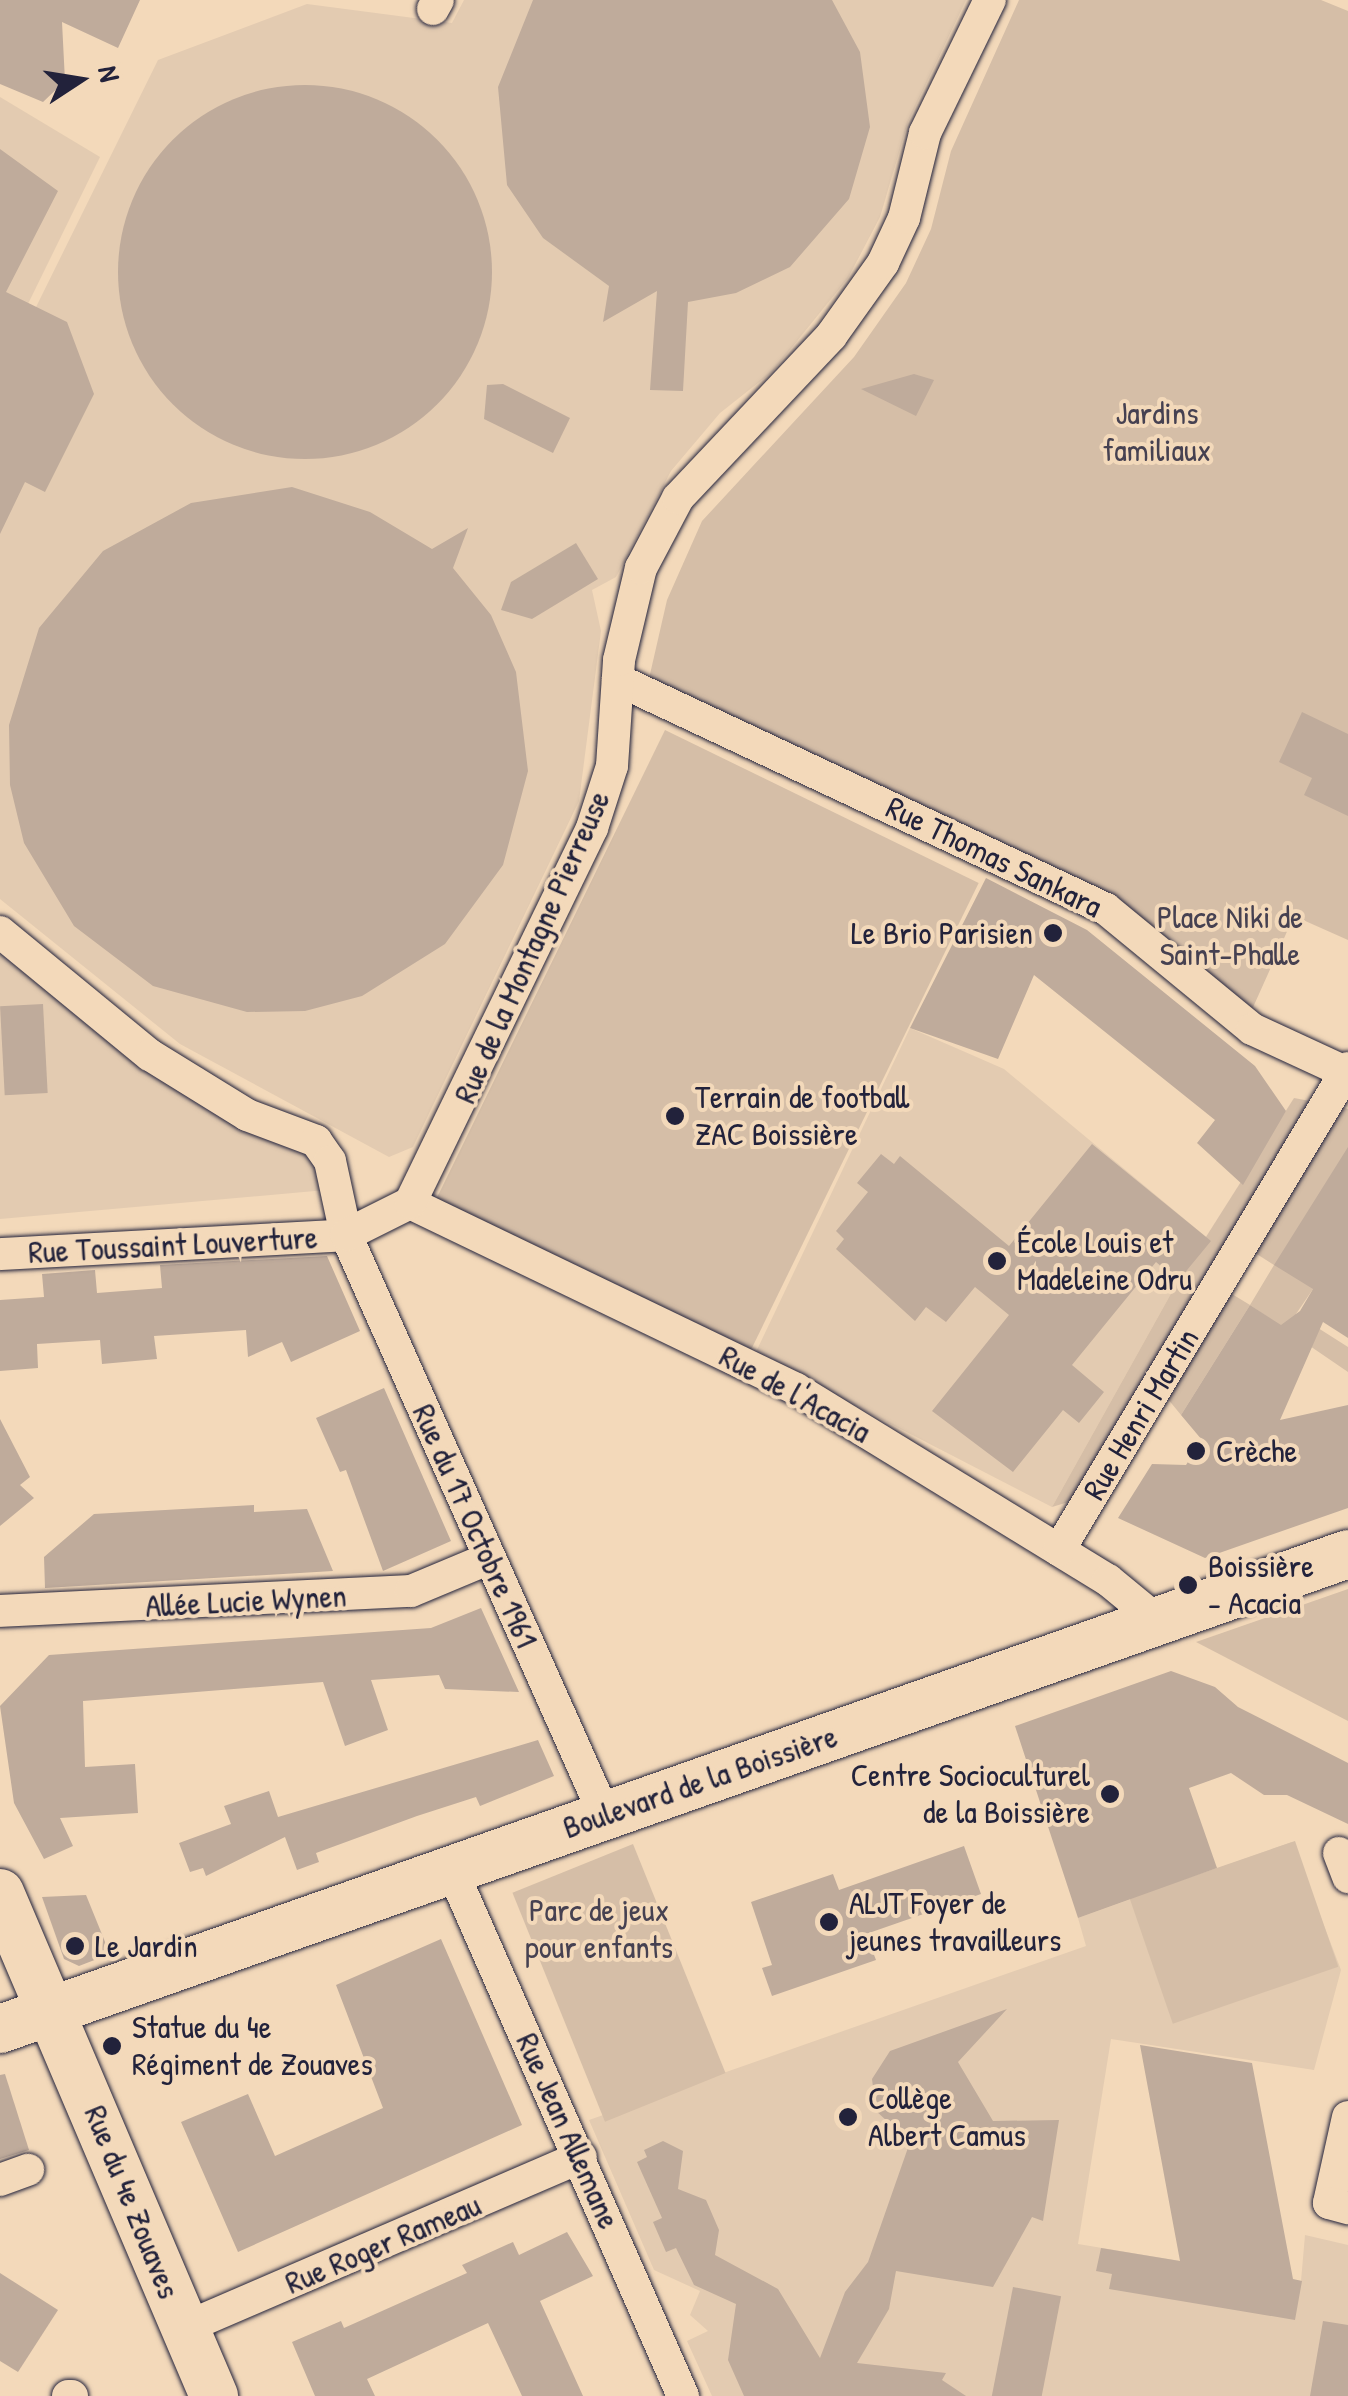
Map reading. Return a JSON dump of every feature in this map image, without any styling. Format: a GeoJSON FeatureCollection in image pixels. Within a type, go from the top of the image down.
{"type":"FeatureCollection","features":[{"type":"Feature","properties":{"kind":"main road","name":"Boulevard de la Boissière"},"geometry":{"type":"LineString","coordinates":[[0,2028],[50,2007],[1348,1554]]}},
{"type":"Feature","properties":{"kind":"main road","name":"Rue du 4e Zouaves"},"geometry":{"type":"LineString","coordinates":[[0,1894],[214,2396]]}},
{"type":"Feature","properties":{"kind":"street","name":"Rue de la Montagne Pierreuse"},"geometry":{"type":"LineString","coordinates":[[410,1203],[592,828],[612,766],[618,680],[641,568],[678,498],[831,336],[883,263],[904,218],[925,133],[990,0]]}},
{"type":"Feature","properties":{"kind":"street","name":"Rue Thomas Sankara"},"geometry":{"type":"LineString","coordinates":[[618,680],[1106,909],[1252,1029],[1347,1070]]}},
{"type":"Feature","properties":{"kind":"street"},"geometry":{"type":"LineString","coordinates":[[0,932],[150,1055],[248,1115],[316,1141],[330,1162],[346,1236],[410,1203]]}},
{"type":"Feature","properties":{"kind":"street","name":"Rue Henri Martin"},"geometry":{"type":"LineString","coordinates":[[1060,1550],[1347,1070]]}},
{"type":"Feature","properties":{"kind":"street","name":"Rue de l'Acacia"},"geometry":{"type":"LineString","coordinates":[[410,1203],[796,1388],[1060,1550],[1158,1622]]}},
{"type":"Feature","properties":{"kind":"street","name":"Rue Toussaint Louverture"},"geometry":{"type":"LineString","coordinates":[[0,1254],[346,1236]]}},
{"type":"Feature","properties":{"kind":"street","name":"Rue du 17 Octobre 1961"},"geometry":{"type":"LineString","coordinates":[[346,1236],[485,1560],[605,1816]]}},
{"type":"Feature","properties":{"kind":"street","name":"Allée Lucie Wynen"},"geometry":{"type":"LineString","coordinates":[[0,1611],[411,1591],[485,1560]]}},
{"type":"Feature","properties":{"kind":"street","name":"Rue Jean Allemane"},"geometry":{"type":"LineString","coordinates":[[451,1868],[683,2396]]}},
{"type":"Feature","properties":{"kind":"street"},"geometry":{"type":"LineString","coordinates":[[1346,2136],[1329,2203],[1348,2208]]}},
{"type":"Feature","properties":{"kind":"street","name":"Rue Roger Rameau"},"geometry":{"type":"LineString","coordinates":[[184,2328],[581,2158]]}},
{"type":"Feature","properties":{"kind":"shaded area"},"geometry":{"type":"Polygon","coordinates":[[[464,0],[966,0],[908,122],[880,217],[848,278],[772,372],[720,413],[671,471],[616,577],[592,590],[601,631],[579,801],[413,1147],[389,1157],[180,1044],[0,899],[0,380],[158,60],[307,4],[452,23],[464,0]]]}},
{"type":"Feature","properties":{"kind":"shaded area"},"geometry":{"type":"Polygon","coordinates":[[[0,97],[100,157],[0,361],[0,97]]]}},
{"type":"Feature","properties":{"kind":"shaded area"},"geometry":{"type":"Polygon","coordinates":[[[0,932],[150,1055],[316,1141],[337,1189],[0,1219],[0,932]]]}},
{"type":"Feature","properties":{"kind":"shaded area","name":"École Louis et Madeleine Odru"},"geometry":{"type":"Polygon","coordinates":[[[910,1028],[1004,1069],[1211,1241],[1178,1281],[1052,1507],[755,1354],[910,1028]]]}},
{"type":"Feature","properties":{"kind":"shaded area","name":"Collège Albert Camus"},"geometry":{"type":"Polygon","coordinates":[[[1292,1842],[1341,1970],[1314,2070],[1111,2039],[1078,2244],[1301,2281],[1305,2235],[1348,2245],[1348,2396],[712,2396],[687,2341],[708,2331],[690,2315],[700,2291],[654,2270],[589,2120],[1086,1946],[1078,1918],[1292,1842]]]}},
{"type":"Feature","properties":{"kind":"green space"},"geometry":{"type":"Polygon","coordinates":[[[1019,0],[1321,0],[1348,11],[1348,940],[1294,916],[1250,1014],[1111,898],[648,683],[667,600],[702,521],[854,357],[906,283],[931,229],[951,151],[1019,0]]]}},
{"type":"Feature","properties":{"kind":"green space","name":"Terrain de football ZAC Boissière"},"geometry":{"type":"Polygon","coordinates":[[[665,730],[979,883],[749,1354],[435,1201],[665,730]]]}},
{"type":"Feature","properties":{"kind":"green space"},"geometry":{"type":"Polygon","coordinates":[[[1294,1098],[1310,1101],[1078,1499],[1052,1507],[1178,1281],[1294,1098]]]}},
{"type":"Feature","properties":{"kind":"green space"},"geometry":{"type":"Polygon","coordinates":[[[1341,1107],[1348,1109],[1348,1151],[1313,1289],[1296,1314],[1348,1347],[1348,1372],[1250,1305],[1274,1265],[1252,1251],[1341,1107]]]}},
{"type":"Feature","properties":{"kind":"green space"},"geometry":{"type":"Polygon","coordinates":[[[1227,1291],[1250,1305],[1181,1415],[1163,1393],[1227,1291]]]}},
{"type":"Feature","properties":{"kind":"green space"},"geometry":{"type":"Polygon","coordinates":[[[1348,1589],[1348,1721],[1196,1642],[1348,1589]]]}},
{"type":"Feature","properties":{"kind":"green space"},"geometry":{"type":"Polygon","coordinates":[[[1295,1841],[1338,1967],[1173,2024],[1130,1898],[1295,1841]]]}},
{"type":"Feature","properties":{"kind":"green space","name":"Parc de jeux pour enfants"},"geometry":{"type":"Polygon","coordinates":[[[633,1844],[726,2073],[605,2122],[512,1893],[633,1844]]]}},
{"type":"Feature","properties":{"kind":"building"},"geometry":{"type":"Polygon","coordinates":[[[0,0],[140,0],[118,48],[62,22],[65,81],[43,102],[0,84],[0,0]]]}},
{"type":"Feature","properties":{"kind":"building"},"geometry":{"type":"Polygon","coordinates":[[[533,0],[832,0],[860,52],[870,127],[849,199],[790,267],[736,293],[688,302],[683,391],[650,390],[657,291],[603,322],[609,286],[543,238],[507,185],[498,87],[533,0]]]}},
{"type":"Feature","properties":{"kind":"building"},"geometry":{"type":"Polygon","coordinates":[[[287,85],[323,85],[377,99],[409,116],[438,139],[461,168],[478,200],[489,235],[489,309],[478,344],[461,376],[438,405],[409,428],[377,445],[323,459],[287,459],[251,451],[217,437],[186,417],[160,391],[140,360],[126,326],[118,290],[118,254],[126,218],[140,184],[160,153],[186,127],[217,107],[251,93],[287,85]]]}},
{"type":"Feature","properties":{"kind":"building"},"geometry":{"type":"Polygon","coordinates":[[[0,149],[58,191],[6,292],[67,322],[94,394],[45,492],[25,482],[0,534],[0,149]]]}},
{"type":"Feature","properties":{"kind":"building"},"geometry":{"type":"Polygon","coordinates":[[[914,374],[934,380],[916,416],[861,389],[914,374]]]}},
{"type":"Feature","properties":{"kind":"building"},"geometry":{"type":"Polygon","coordinates":[[[503,384],[570,418],[553,453],[484,419],[487,385],[503,384]]]}},
{"type":"Feature","properties":{"kind":"building"},"geometry":{"type":"Polygon","coordinates":[[[292,487],[370,512],[432,549],[468,528],[453,568],[491,615],[516,672],[528,771],[503,865],[445,944],[362,996],[305,1011],[247,1012],[153,986],[74,926],[24,843],[10,785],[9,725],[39,628],[103,551],[191,503],[292,487]]]}},
{"type":"Feature","properties":{"kind":"building"},"geometry":{"type":"Polygon","coordinates":[[[576,543],[598,579],[532,619],[501,610],[511,582],[576,543]]]}},
{"type":"Feature","properties":{"kind":"building"},"geometry":{"type":"Polygon","coordinates":[[[1302,712],[1348,734],[1348,816],[1304,795],[1312,778],[1279,762],[1302,712]]]}},
{"type":"Feature","properties":{"kind":"building"},"geometry":{"type":"Polygon","coordinates":[[[986,878],[1087,930],[1255,1066],[1286,1111],[1243,1185],[1197,1143],[1215,1120],[1034,975],[998,1059],[910,1028],[986,878]]]}},
{"type":"Feature","properties":{"kind":"building"},"geometry":{"type":"Polygon","coordinates":[[[43,1004],[48,1093],[5,1095],[0,1006],[43,1004]]]}},
{"type":"Feature","properties":{"kind":"building"},"geometry":{"type":"Polygon","coordinates":[[[1092,1144],[1211,1241],[1178,1281],[1156,1262],[1072,1365],[1104,1392],[1079,1423],[1063,1410],[1013,1472],[932,1411],[1009,1315],[975,1287],[946,1322],[926,1307],[915,1321],[836,1249],[844,1239],[836,1231],[868,1192],[857,1183],[881,1154],[894,1164],[900,1156],[1009,1246],[1092,1144]]]}},
{"type":"Feature","properties":{"kind":"building"},"geometry":{"type":"Polygon","coordinates":[[[1348,1147],[1348,1338],[1323,1322],[1280,1420],[1348,1405],[1348,1508],[1205,1558],[1118,1518],[1152,1464],[1186,1465],[1202,1440],[1181,1415],[1250,1305],[1281,1325],[1300,1311],[1313,1289],[1274,1265],[1348,1147]]]}},
{"type":"Feature","properties":{"kind":"building"},"geometry":{"type":"Polygon","coordinates":[[[327,1256],[360,1331],[291,1362],[282,1342],[248,1357],[246,1330],[154,1336],[157,1359],[102,1364],[100,1340],[37,1344],[38,1368],[0,1371],[0,1300],[44,1297],[42,1274],[95,1270],[97,1293],[162,1288],[160,1265],[327,1256]]]}},
{"type":"Feature","properties":{"kind":"building"},"geometry":{"type":"Polygon","coordinates":[[[384,1388],[451,1541],[383,1571],[346,1470],[340,1472],[316,1418],[384,1388]]]}},
{"type":"Feature","properties":{"kind":"building"},"geometry":{"type":"Polygon","coordinates":[[[0,1419],[30,1477],[20,1485],[34,1498],[0,1526],[0,1419]]]}},
{"type":"Feature","properties":{"kind":"building"},"geometry":{"type":"Polygon","coordinates":[[[254,1505],[254,1512],[307,1509],[333,1571],[45,1588],[44,1557],[94,1514],[254,1505]]]}},
{"type":"Feature","properties":{"kind":"building"},"geometry":{"type":"Polygon","coordinates":[[[481,1608],[519,1692],[445,1689],[439,1675],[371,1680],[388,1730],[345,1746],[323,1682],[83,1701],[85,1767],[135,1764],[138,1813],[60,1818],[73,1846],[44,1859],[14,1803],[0,1706],[49,1655],[431,1628],[481,1608]]]}},
{"type":"Feature","properties":{"kind":"building","name":"Centre Socioculturel de la Boissière"},"geometry":{"type":"Polygon","coordinates":[[[1171,1671],[1215,1687],[1238,1707],[1348,1763],[1348,1824],[1287,1795],[1264,1795],[1231,1773],[1189,1788],[1217,1868],[1078,1918],[1015,1726],[1171,1671]]]}},
{"type":"Feature","properties":{"kind":"building"},"geometry":{"type":"Polygon","coordinates":[[[538,1740],[554,1776],[480,1806],[476,1797],[417,1816],[316,1853],[319,1862],[297,1870],[285,1837],[206,1876],[203,1868],[190,1872],[179,1843],[231,1824],[224,1806],[269,1791],[278,1817],[538,1740]]]}},
{"type":"Feature","properties":{"kind":"building","name":"ALJT Foyer de jeunes travailleurs"},"geometry":{"type":"Polygon","coordinates":[[[964,1846],[981,1894],[866,1934],[876,1960],[772,1996],[762,1968],[772,1965],[751,1902],[833,1874],[839,1890],[964,1846]]]}},
{"type":"Feature","properties":{"kind":"building"},"geometry":{"type":"Polygon","coordinates":[[[86,1895],[110,1954],[79,1966],[64,1959],[42,1897],[86,1895]]]}},
{"type":"Feature","properties":{"kind":"building"},"geometry":{"type":"Polygon","coordinates":[[[441,1939],[522,2125],[238,2252],[181,2122],[248,2094],[275,2156],[383,2108],[336,1985],[441,1939]]]}},
{"type":"Feature","properties":{"kind":"building"},"geometry":{"type":"Polygon","coordinates":[[[1007,2009],[958,2062],[993,2121],[1059,2120],[1043,2221],[1032,2217],[993,2287],[896,2271],[889,2309],[857,2363],[946,2373],[942,2380],[966,2396],[744,2396],[728,2360],[736,2304],[694,2285],[676,2248],[666,2252],[653,2222],[662,2218],[637,2162],[647,2157],[644,2150],[663,2141],[683,2151],[678,2189],[706,2200],[719,2230],[715,2255],[778,2289],[820,2358],[845,2292],[868,2262],[910,2142],[876,2111],[872,2079],[890,2051],[1007,2009]]]}},
{"type":"Feature","properties":{"kind":"building"},"geometry":{"type":"Polygon","coordinates":[[[1140,2045],[1252,2063],[1293,2279],[1302,2281],[1295,2320],[1109,2289],[1112,2274],[1096,2271],[1101,2248],[1180,2261],[1140,2045]]]}},
{"type":"Feature","properties":{"kind":"building"},"geometry":{"type":"Polygon","coordinates":[[[5,2074],[29,2150],[0,2159],[0,2075],[5,2074]]]}},
{"type":"Feature","properties":{"kind":"building"},"geometry":{"type":"Polygon","coordinates":[[[567,2232],[593,2276],[540,2301],[583,2396],[522,2396],[488,2323],[367,2379],[375,2396],[315,2396],[292,2342],[341,2321],[344,2328],[467,2273],[462,2265],[513,2242],[519,2255],[567,2232]]]}},
{"type":"Feature","properties":{"kind":"building"},"geometry":{"type":"Polygon","coordinates":[[[0,2273],[58,2310],[18,2372],[0,2361],[0,2273]]]}},
{"type":"Feature","properties":{"kind":"building"},"geometry":{"type":"Polygon","coordinates":[[[1013,2287],[1061,2296],[1042,2396],[992,2396],[1013,2287]]]}},
{"type":"Feature","properties":{"kind":"building"},"geometry":{"type":"Polygon","coordinates":[[[1323,2321],[1348,2325],[1348,2396],[1310,2396],[1323,2321]]]}},
{"type":"Feature","properties":{"kind":"place","name":"Le Brio Parisien"},"geometry":{"type":"Point","coordinates":[1053,933]}},
{"type":"Feature","properties":{"kind":"place","name":"Terrain de football ZAC Boissière"},"geometry":{"type":"Point","coordinates":[675,1116]}},
{"type":"Feature","properties":{"kind":"place","name":"École Louis et Madeleine Odru"},"geometry":{"type":"Point","coordinates":[997,1261]}},
{"type":"Feature","properties":{"kind":"place","name":"Crèche"},"geometry":{"type":"Point","coordinates":[1196,1451]}},
{"type":"Feature","properties":{"kind":"place","name":"Boissière - Acacia"},"geometry":{"type":"Point","coordinates":[1188,1585]}},
{"type":"Feature","properties":{"kind":"place","name":"Centre Socioculturel de la Boissière"},"geometry":{"type":"Point","coordinates":[1110,1794]}},
{"type":"Feature","properties":{"kind":"place","name":"ALJT Foyer de jeunes travailleurs"},"geometry":{"type":"Point","coordinates":[829,1922]}},
{"type":"Feature","properties":{"kind":"place","name":"Le Jardin"},"geometry":{"type":"Point","coordinates":[75,1946]}},
{"type":"Feature","properties":{"kind":"place","name":"Statue du 4e Régiment de Zouaves"},"geometry":{"type":"Point","coordinates":[112,2046]}},
{"type":"Feature","properties":{"kind":"place","name":"Collège Albert Camus"},"geometry":{"type":"Point","coordinates":[848,2117]}},
{"type":"Feature","properties":{"kind":"park label","name":"Jardins familiaux"},"geometry":{"type":"Point","coordinates":[1157,432]}},
{"type":"Feature","properties":{"kind":"park label","name":"Place Niki de Saint-Phalle"},"geometry":{"type":"Point","coordinates":[1230,936]}}]}
